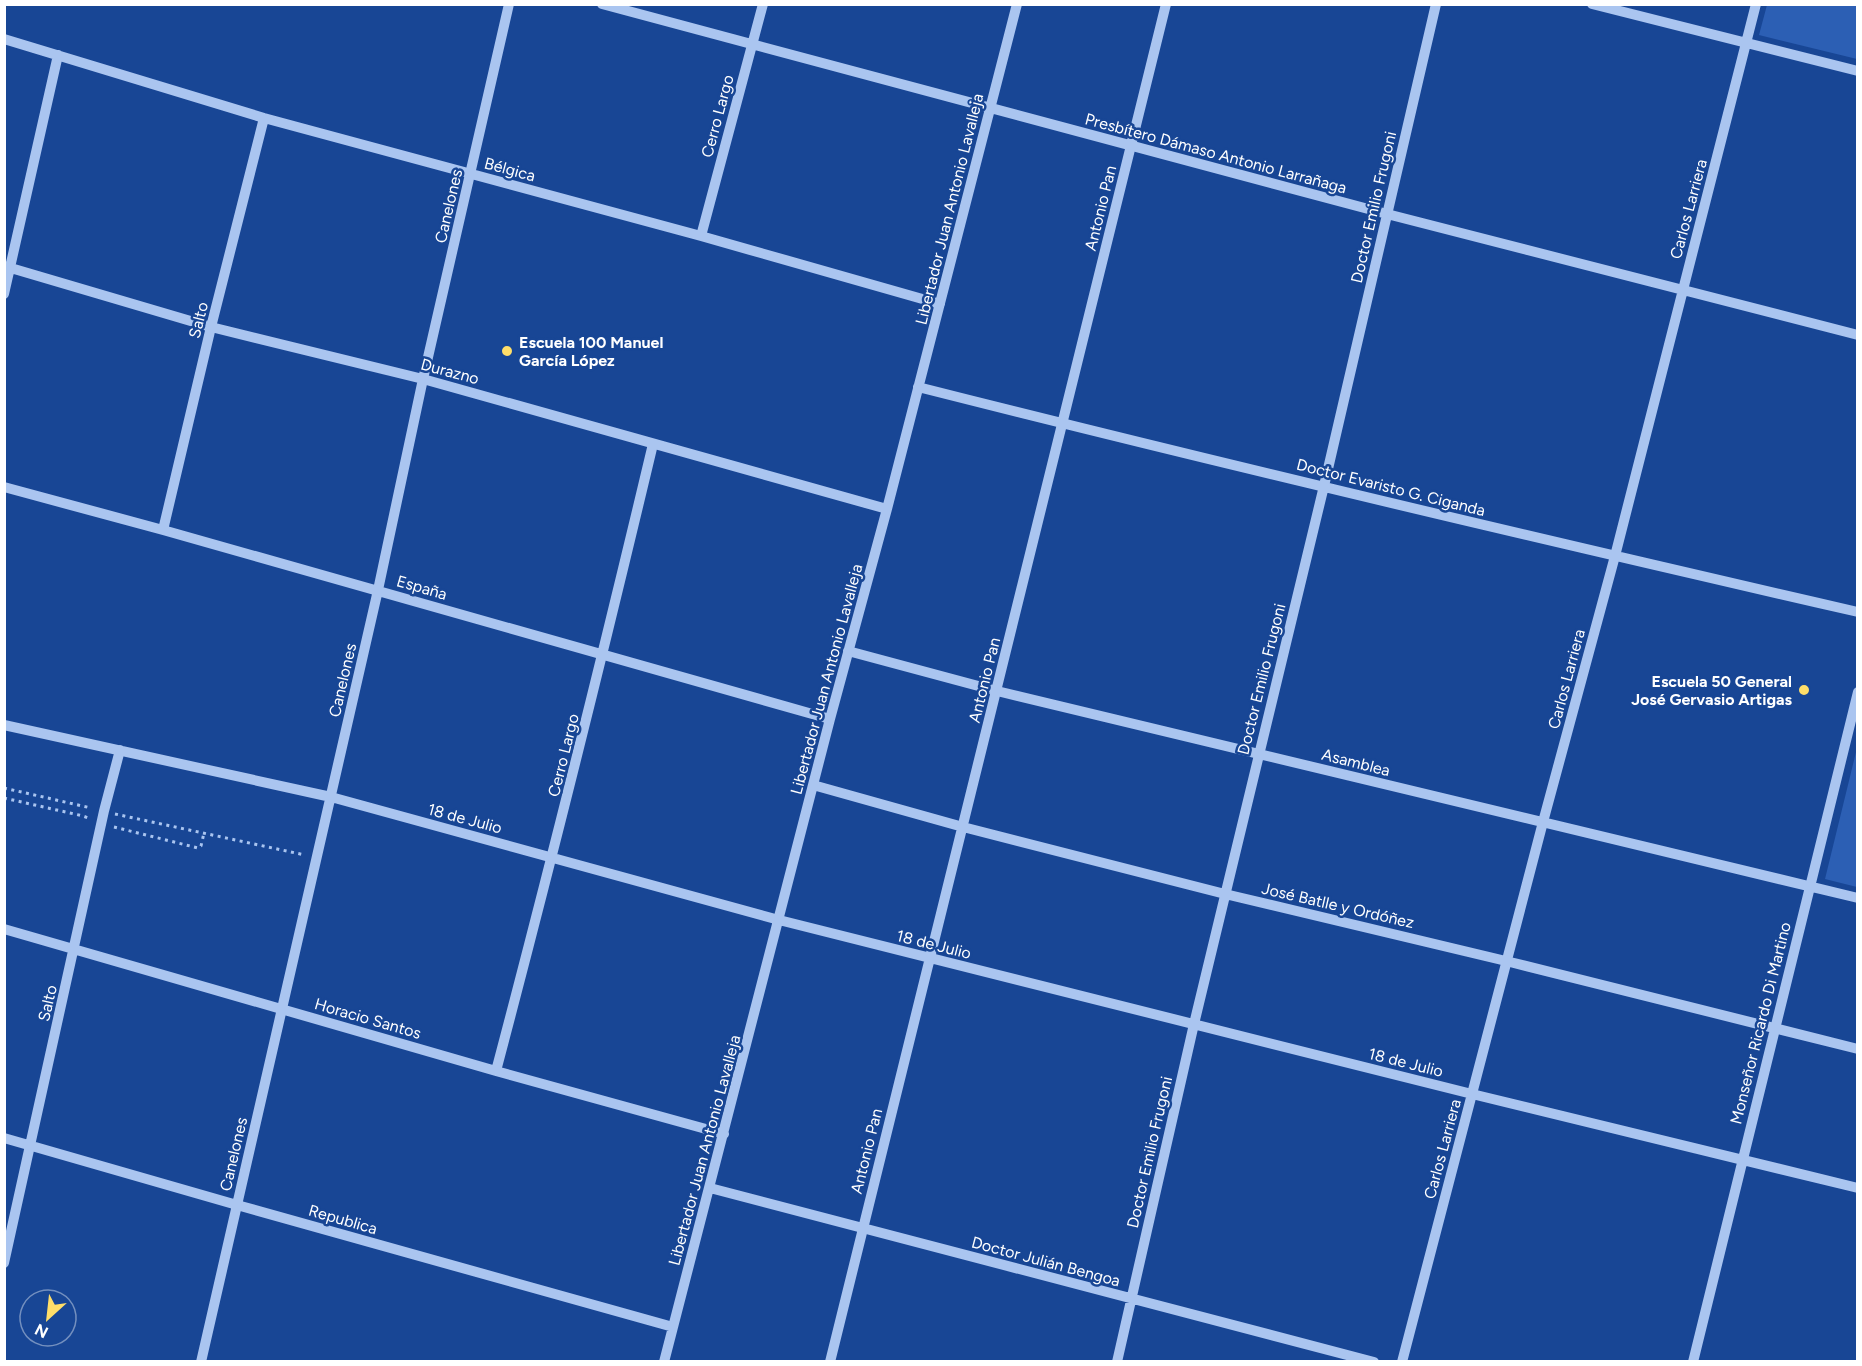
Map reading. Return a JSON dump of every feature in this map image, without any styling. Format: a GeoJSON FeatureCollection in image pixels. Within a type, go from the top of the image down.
{"type":"FeatureCollection","features":[{"type":"Feature","properties":{"kind":"street","name":"Canelones"},"geometry":{"type":"LineString","coordinates":[[201,1362],[280,1009],[378,590],[423,379],[509,4]]}},
{"type":"Feature","properties":{"kind":"street","name":"Presbítero Dámaso Antonio Larrañaga"},"geometry":{"type":"LineString","coordinates":[[602,4],[1387,214],[1857,335]]}},
{"type":"Feature","properties":{"kind":"street","name":"Cerro Largo"},"geometry":{"type":"LineString","coordinates":[[701,236],[763,4]]}},
{"type":"Feature","properties":{"kind":"street","name":"Libertador Juan Antonio Lavalleja"},"geometry":{"type":"LineString","coordinates":[[664,1362],[1017,4]]}},
{"type":"Feature","properties":{"kind":"street","name":"Antonio Pan"},"geometry":{"type":"LineString","coordinates":[[830,1362],[1166,4]]}},
{"type":"Feature","properties":{"kind":"street","name":"Doctor Emilio Frugoni"},"geometry":{"type":"LineString","coordinates":[[1117,1362],[1194,1024],[1324,486],[1436,4]]}},
{"type":"Feature","properties":{"kind":"street"},"geometry":{"type":"LineString","coordinates":[[1592,4],[1857,71]]}},
{"type":"Feature","properties":{"kind":"street","name":"Carlos Larriera"},"geometry":{"type":"LineString","coordinates":[[1402,1362],[1506,961],[1615,556],[1756,4]]}},
{"type":"Feature","properties":{"kind":"street","name":"Bélgica"},"geometry":{"type":"LineString","coordinates":[[4,39],[264,118],[701,236],[940,304]]}},
{"type":"Feature","properties":{"kind":"street"},"geometry":{"type":"LineString","coordinates":[[4,294],[8,267],[58,55]]}},
{"type":"Feature","properties":{"kind":"street","name":"Salto"},"geometry":{"type":"LineString","coordinates":[[163,530],[264,118]]}},
{"type":"Feature","properties":{"kind":"street","name":"Durazno"},"geometry":{"type":"LineString","coordinates":[[8,267],[212,327],[423,379],[887,509]]}},
{"type":"Feature","properties":{"kind":"street","name":"Doctor Evaristo G. Ciganda"},"geometry":{"type":"LineString","coordinates":[[918,387],[1615,556],[1857,612]]}},
{"type":"Feature","properties":{"kind":"street","name":"Cerro Largo"},"geometry":{"type":"LineString","coordinates":[[496,1071],[603,654],[652,444]]}},
{"type":"Feature","properties":{"kind":"street","name":"España"},"geometry":{"type":"LineString","coordinates":[[4,487],[378,590],[830,719]]}},
{"type":"Feature","properties":{"kind":"street","name":"Asamblea"},"geometry":{"type":"LineString","coordinates":[[848,651],[997,691],[1857,898]]}},
{"type":"Feature","properties":{"kind":"street","name":"Monseñor Ricardo Di Martino"},"geometry":{"type":"LineString","coordinates":[[1693,1362],[1857,692]]}},
{"type":"Feature","properties":{"kind":"street","name":"18 de Julio"},"geometry":{"type":"LineString","coordinates":[[4,725],[331,797],[779,920],[1857,1188]]}},
{"type":"Feature","properties":{"kind":"street","name":"Salto"},"geometry":{"type":"LineString","coordinates":[[4,1263],[104,811],[120,750]]}},
{"type":"Feature","properties":{"kind":"street","name":"José Batlle y Ordóñez"},"geometry":{"type":"LineString","coordinates":[[813,784],[963,827],[1225,894],[1506,961],[1857,1049]]}},
{"type":"Feature","properties":{"kind":"street","name":"Horacio Santos"},"geometry":{"type":"LineString","coordinates":[[4,929],[496,1071],[724,1134]]}},
{"type":"Feature","properties":{"kind":"street","name":"Republica"},"geometry":{"type":"LineString","coordinates":[[4,1138],[673,1327]]}},
{"type":"Feature","properties":{"kind":"street","name":"Doctor Julián Bengoa"},"geometry":{"type":"LineString","coordinates":[[710,1188],[1374,1362]]}},
{"type":"Feature","properties":{"kind":"path"},"geometry":{"type":"LineString","coordinates":[[204,833],[316,858]]}},
{"type":"Feature","properties":{"kind":"shaded area"},"geometry":{"type":"Polygon","coordinates":[[[1767,5],[1857,5],[1857,59],[1759,35],[1767,5]]]}},
{"type":"Feature","properties":{"kind":"shaded area"},"geometry":{"type":"Polygon","coordinates":[[[1857,748],[1857,887],[1825,879],[1857,748]]]}},
{"type":"Feature","properties":{"kind":"place","name":"Escuela 100 Manuel García López"},"geometry":{"type":"Point","coordinates":[507,351]}},
{"type":"Feature","properties":{"kind":"place","name":"Escuela 50 General José Gervasio Artigas"},"geometry":{"type":"Point","coordinates":[1804,690]}}]}
